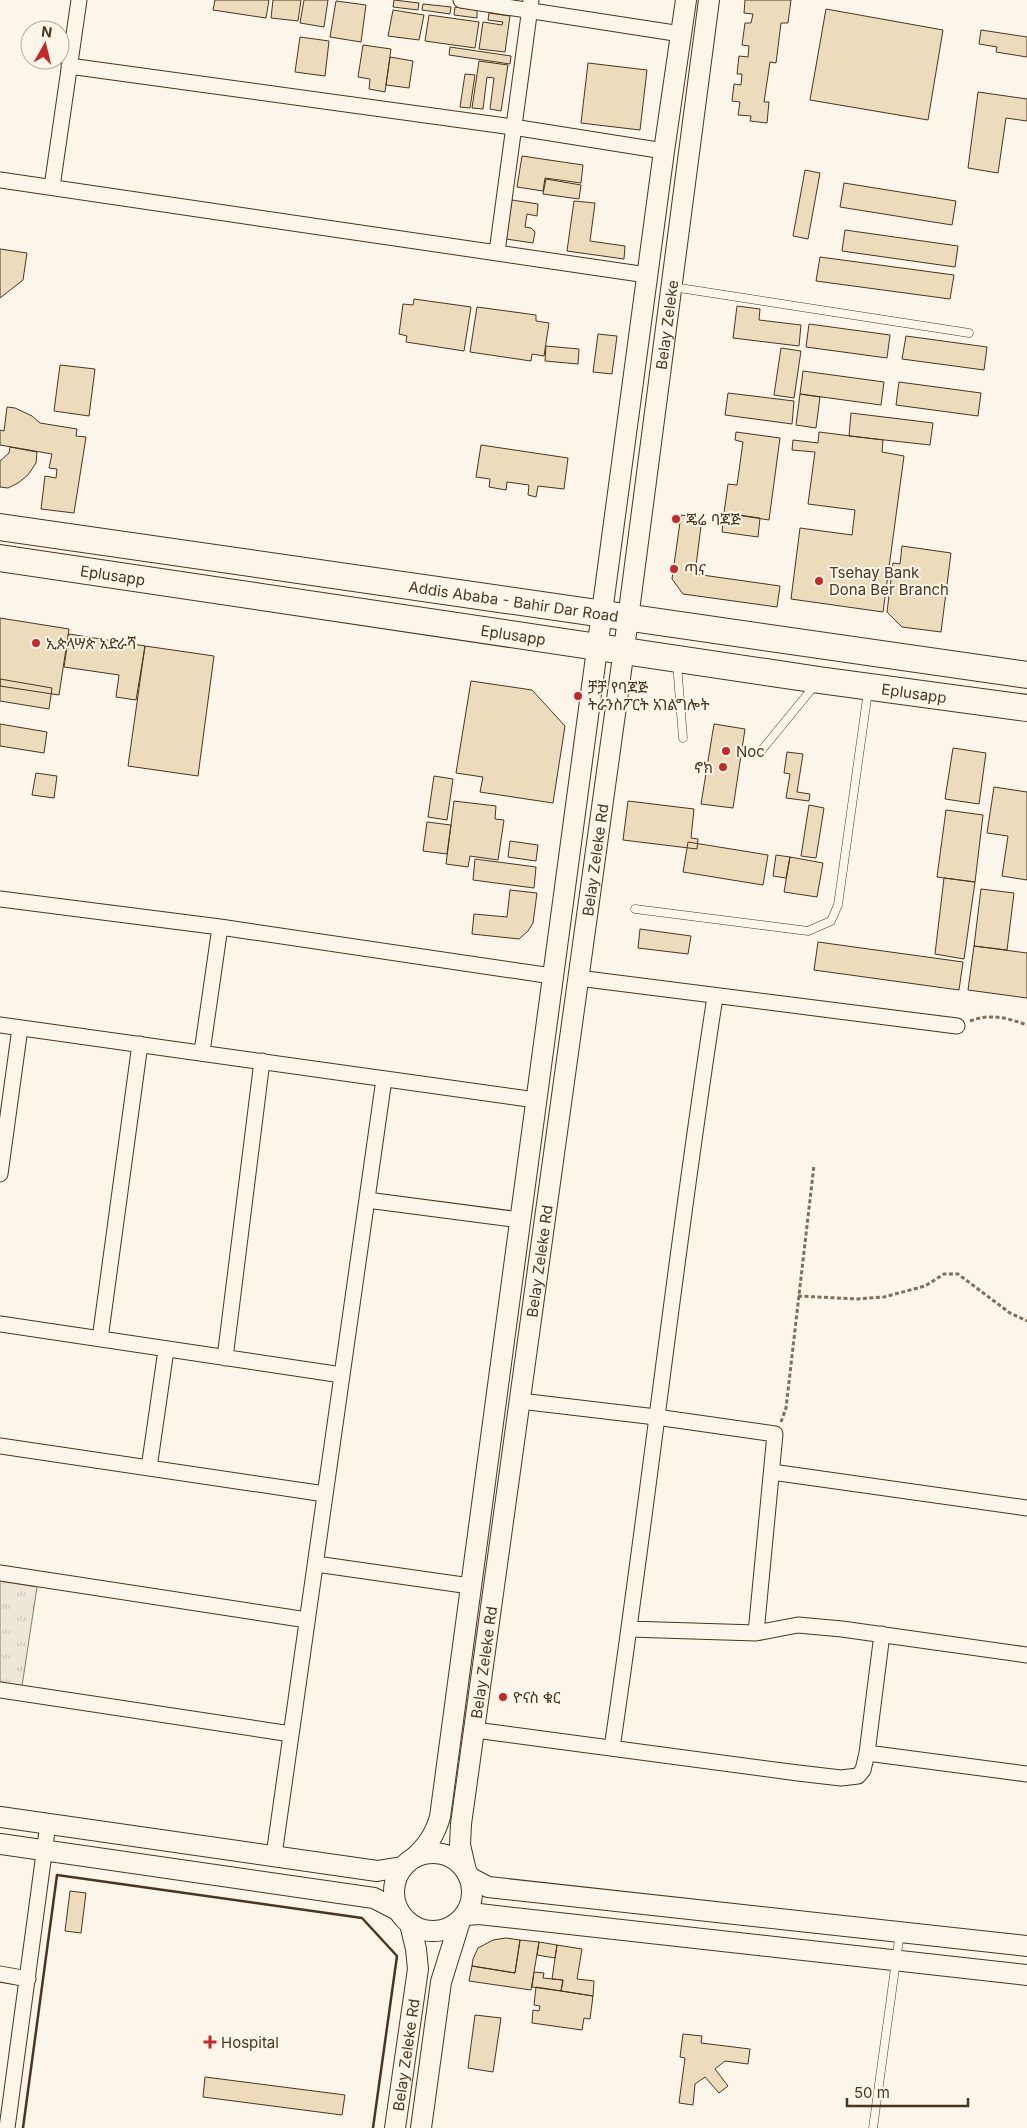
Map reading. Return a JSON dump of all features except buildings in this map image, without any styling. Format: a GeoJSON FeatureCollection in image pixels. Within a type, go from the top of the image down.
{"type":"FeatureCollection","features":[{"type":"Feature","properties":{"kind":"highway","name":"Addis Ababa - Bahir Dar Road"},"geometry":{"type":"LineString","coordinates":[[0,527],[1027,674]]}},
{"type":"Feature","properties":{"kind":"highway","name":"Eplusapp"},"geometry":{"type":"LineString","coordinates":[[0,558],[597,645],[819,680],[1027,708]]}},
{"type":"Feature","properties":{"kind":"street"},"geometry":{"type":"LineString","coordinates":[[79,0],[70,66],[514,127],[664,151]]}},
{"type":"Feature","properties":{"kind":"street"},"geometry":{"type":"LineString","coordinates":[[461,0],[530,5],[681,34]]}},
{"type":"Feature","properties":{"kind":"street","name":"Belay Zeleke"},"geometry":{"type":"LineString","coordinates":[[597,645],[686,0]]}},
{"type":"Feature","properties":{"kind":"street","name":"Belay Zeleke"},"geometry":{"type":"LineString","coordinates":[[624,650],[709,0]]}},
{"type":"Feature","properties":{"kind":"street"},"geometry":{"type":"LineString","coordinates":[[497,252],[530,5]]}},
{"type":"Feature","properties":{"kind":"street"},"geometry":{"type":"LineString","coordinates":[[52,188],[69,70]]}},
{"type":"Feature","properties":{"kind":"street"},"geometry":{"type":"LineString","coordinates":[[0,180],[647,275]]}},
{"type":"Feature","properties":{"kind":"street","name":"Belay Zeleke Rd"},"geometry":{"type":"LineString","coordinates":[[409,1862],[428,1845],[435,1833],[440,1818],[597,645]]}},
{"type":"Feature","properties":{"kind":"street","name":"Belay Zeleke Rd"},"geometry":{"type":"LineString","coordinates":[[468,1874],[460,1845],[461,1824],[624,650]]}},
{"type":"Feature","properties":{"kind":"street"},"geometry":{"type":"LineString","coordinates":[[0,899],[220,927],[552,976],[957,1026]]}},
{"type":"Feature","properties":{"kind":"street"},"geometry":{"type":"LineString","coordinates":[[202,1052],[220,927]]}},
{"type":"Feature","properties":{"kind":"street"},"geometry":{"type":"LineString","coordinates":[[612,1748],[656,1416],[715,997]]}},
{"type":"Feature","properties":{"kind":"street"},"geometry":{"type":"LineString","coordinates":[[0,1025],[536,1100]]}},
{"type":"Feature","properties":{"kind":"street"},"geometry":{"type":"LineString","coordinates":[[0,1174],[20,1028]]}},
{"type":"Feature","properties":{"kind":"street"},"geometry":{"type":"LineString","coordinates":[[100,1339],[140,1044]]}},
{"type":"Feature","properties":{"kind":"street"},"geometry":{"type":"LineString","coordinates":[[225,1358],[262,1061]]}},
{"type":"Feature","properties":{"kind":"street"},"geometry":{"type":"LineString","coordinates":[[274,1855],[384,1079]]}},
{"type":"Feature","properties":{"kind":"street"},"geometry":{"type":"LineString","coordinates":[[367,1200],[544,1224]]}},
{"type":"Feature","properties":{"kind":"street"},"geometry":{"type":"LineString","coordinates":[[0,1324],[342,1375]]}},
{"type":"Feature","properties":{"kind":"street"},"geometry":{"type":"LineString","coordinates":[[149,1468],[166,1350]]}},
{"type":"Feature","properties":{"kind":"street"},"geometry":{"type":"LineString","coordinates":[[520,1401],[656,1416],[775,1434],[756,1633]]}},
{"type":"Feature","properties":{"kind":"street"},"geometry":{"type":"LineString","coordinates":[[0,1446],[325,1494]]}},
{"type":"Feature","properties":{"kind":"street"},"geometry":{"type":"LineString","coordinates":[[772,1472],[1027,1508]]}},
{"type":"Feature","properties":{"kind":"street"},"geometry":{"type":"LineString","coordinates":[[316,1564],[494,1589]]}},
{"type":"Feature","properties":{"kind":"street"},"geometry":{"type":"LineString","coordinates":[[0,1573],[307,1620]]}},
{"type":"Feature","properties":{"kind":"street"},"geometry":{"type":"LineString","coordinates":[[629,1629],[756,1633],[798,1625],[882,1634],[1027,1655]]}},
{"type":"Feature","properties":{"kind":"street"},"geometry":{"type":"LineString","coordinates":[[474,1730],[841,1778],[858,1776],[863,1770],[866,1753],[882,1634]]}},
{"type":"Feature","properties":{"kind":"street"},"geometry":{"type":"LineString","coordinates":[[0,1690],[291,1734]]}},
{"type":"Feature","properties":{"kind":"street"},"geometry":{"type":"LineString","coordinates":[[866,1753],[1027,1774]]}},
{"type":"Feature","properties":{"kind":"street"},"geometry":{"type":"LineString","coordinates":[[0,1817],[377,1871],[434,1853],[454,1859],[468,1874],[488,1887],[1027,1946]]}},
{"type":"Feature","properties":{"kind":"street"},"geometry":{"type":"LineString","coordinates":[[7,2128],[48,1824]]}},
{"type":"Feature","properties":{"kind":"street"},"geometry":{"type":"LineString","coordinates":[[0,1844],[374,1898],[429,1931],[440,1931],[451,1927],[463,1918],[472,1904],[474,1890],[468,1874]]}},
{"type":"Feature","properties":{"kind":"street"},"geometry":{"type":"LineString","coordinates":[[404,1917],[393,1889],[409,1862]]}},
{"type":"Feature","properties":{"kind":"street"},"geometry":{"type":"LineString","coordinates":[[463,1918],[479,1914],[1027,1975]]}},
{"type":"Feature","properties":{"kind":"street","name":"Belay Zeleke Rd"},"geometry":{"type":"LineString","coordinates":[[395,2128],[418,1969],[416,1949],[404,1917]]}},
{"type":"Feature","properties":{"kind":"street","name":"Belay Zeleke Rd"},"geometry":{"type":"LineString","coordinates":[[421,2128],[441,1982],[463,1918]]}},
{"type":"Feature","properties":{"kind":"street"},"geometry":{"type":"LineString","coordinates":[[0,1974],[28,1979]]}},
{"type":"Feature","properties":{"kind":"lane"},"geometry":{"type":"LineString","coordinates":[[671,286],[969,333]]}},
{"type":"Feature","properties":{"kind":"lane"},"geometry":{"type":"LineString","coordinates":[[676,657],[682,738]]}},
{"type":"Feature","properties":{"kind":"lane"},"geometry":{"type":"LineString","coordinates":[[761,751],[819,680]]}},
{"type":"Feature","properties":{"kind":"lane"},"geometry":{"type":"LineString","coordinates":[[636,909],[808,931],[831,921],[838,905],[868,687]]}},
{"type":"Feature","properties":{"kind":"lane"},"geometry":{"type":"LineString","coordinates":[[873,2128],[900,1932]]}},
{"type":"Feature","properties":{"kind":"path"},"geometry":{"type":"LineString","coordinates":[[957,1026],[981,1016],[1010,1019],[1027,1025]]}},
{"type":"Feature","properties":{"kind":"path"},"geometry":{"type":"LineString","coordinates":[[775,1434],[786,1408],[814,1165]]}},
{"type":"Feature","properties":{"kind":"path"},"geometry":{"type":"LineString","coordinates":[[798,1296],[857,1299],[884,1297],[925,1286],[944,1274],[958,1274],[1010,1313],[1027,1322]]}},
{"type":"Feature","properties":{"kind":"green space"},"geometry":{"type":"Polygon","coordinates":[[[0,1581],[37,1587],[22,1686],[0,1683],[0,1581]]]}},
{"type":"Feature","properties":{"kind":"wall"},"geometry":{"type":"LineString","coordinates":[[23,2128],[57,1875],[362,1918],[397,1956],[373,2128]]}},
{"type":"Feature","properties":{"kind":"place","name":"ጄሬ ባጃጅ"},"geometry":{"type":"Point","coordinates":[676,519]}},
{"type":"Feature","properties":{"kind":"place","name":"ጣና"},"geometry":{"type":"Point","coordinates":[674,569]}},
{"type":"Feature","properties":{"kind":"place","name":"Tsehay Bank Dona Ber Branch"},"geometry":{"type":"Point","coordinates":[819,581]}},
{"type":"Feature","properties":{"kind":"place","name":"ኢጵላሣጵ አድራሻ"},"geometry":{"type":"Point","coordinates":[36,643]}},
{"type":"Feature","properties":{"kind":"place","name":"ቻቻ የባጃጅ ትራንስፖርት አገልግሎት"},"geometry":{"type":"Point","coordinates":[578,696]}},
{"type":"Feature","properties":{"kind":"place","name":"Noc"},"geometry":{"type":"Point","coordinates":[726,751]}},
{"type":"Feature","properties":{"kind":"place","name":"ኖክ"},"geometry":{"type":"Point","coordinates":[723,767]}},
{"type":"Feature","properties":{"kind":"place","name":"ዮናስ ቁር"},"geometry":{"type":"Point","coordinates":[503,1697]}},
{"type":"Feature","properties":{"kind":"place","name":"Hospital"},"geometry":{"type":"Point","coordinates":[210,2042]}}]}
